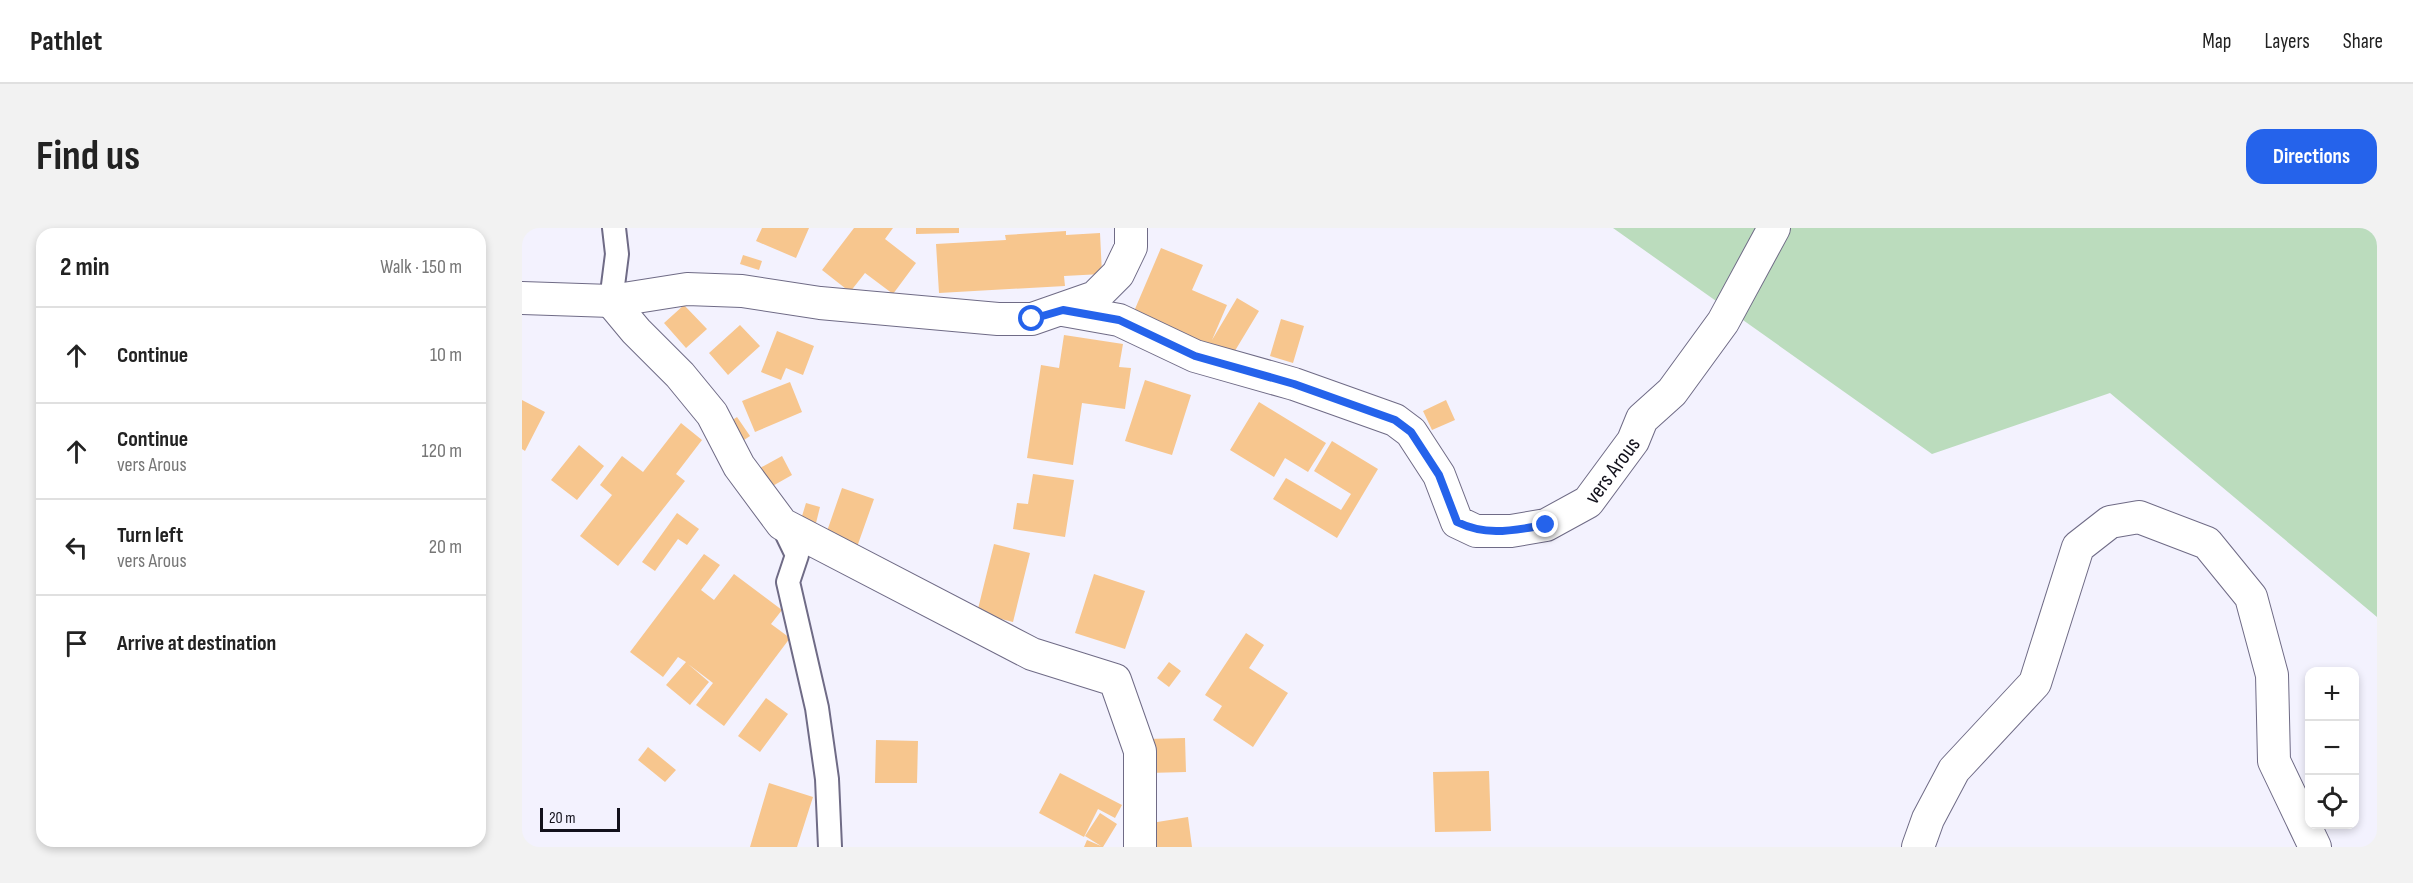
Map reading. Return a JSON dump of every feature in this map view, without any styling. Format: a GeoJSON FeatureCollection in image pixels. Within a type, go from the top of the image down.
{"type":"FeatureCollection","features":[{"type":"Feature","properties":{"kind":"street"},"geometry":{"type":"LineString","coordinates":[[614,228],[617,254],[611,301],[636,331],[680,375],[712,414],[739,466],[783,524],[797,555],[788,582],[818,708],[827,779],[830,847]]}},
{"type":"Feature","properties":{"kind":"street"},"geometry":{"type":"LineString","coordinates":[[522,298],[611,301],[687,289],[742,291],[820,303],[998,319],[1032,319],[1095,297],[1118,274],[1131,247],[1131,228]]}},
{"type":"Feature","properties":{"kind":"street","name":"vers Arous"},"geometry":{"type":"LineString","coordinates":[[1063,310],[1119,320],[1195,356],[1294,384],[1395,420],[1411,432],[1439,475],[1457,522],[1476,531],[1510,531],[1546,525],[1588,502],[1633,441],[1642,419],[1672,392],[1723,322],[1774,228]]}},
{"type":"Feature","properties":{"kind":"street"},"geometry":{"type":"LineString","coordinates":[[1918,847],[1928,819],[1954,770],[2035,683],[2078,547],[2110,522],[2139,517],[2207,543],[2251,597],[2272,675],[2274,761],[2315,847]]}},
{"type":"Feature","properties":{"kind":"street"},"geometry":{"type":"LineString","coordinates":[[783,524],[1032,654],[1115,680],[1140,751],[1140,847]]}},
{"type":"Feature","properties":{"kind":"green space"},"geometry":{"type":"Polygon","coordinates":[[[1613,228],[2377,228],[2377,617],[2110,393],[1932,454],[1613,228]]]}},
{"type":"Feature","properties":{"kind":"building"},"geometry":{"type":"Polygon","coordinates":[[[762,228],[809,228],[796,258],[756,241],[762,228]]]}},
{"type":"Feature","properties":{"kind":"building"},"geometry":{"type":"Polygon","coordinates":[[[854,228],[893,228],[885,239],[916,263],[893,294],[865,273],[850,292],[822,270],[854,228]]]}},
{"type":"Feature","properties":{"kind":"building"},"geometry":{"type":"Polygon","coordinates":[[[916,228],[959,228],[959,233],[916,234],[916,228]]]}},
{"type":"Feature","properties":{"kind":"building"},"geometry":{"type":"Polygon","coordinates":[[[1066,231],[1066,235],[1100,233],[1102,274],[1064,276],[1065,286],[939,293],[936,244],[1006,240],[1005,235],[1066,231]]]}},
{"type":"Feature","properties":{"kind":"building"},"geometry":{"type":"Polygon","coordinates":[[[1161,248],[1203,265],[1192,290],[1227,305],[1212,340],[1237,298],[1259,311],[1230,359],[1132,316],[1161,248]]]}},
{"type":"Feature","properties":{"kind":"building"},"geometry":{"type":"Polygon","coordinates":[[[743,255],[762,261],[759,270],[740,264],[743,255]]]}},
{"type":"Feature","properties":{"kind":"building"},"geometry":{"type":"Polygon","coordinates":[[[684,305],[707,329],[686,348],[664,323],[684,305]]]}},
{"type":"Feature","properties":{"kind":"building"},"geometry":{"type":"Polygon","coordinates":[[[1281,319],[1304,326],[1293,363],[1270,356],[1281,319]]]}},
{"type":"Feature","properties":{"kind":"building"},"geometry":{"type":"Polygon","coordinates":[[[740,325],[760,346],[728,375],[709,353],[740,325]]]}},
{"type":"Feature","properties":{"kind":"building"},"geometry":{"type":"Polygon","coordinates":[[[777,331],[814,346],[803,375],[786,368],[781,380],[761,372],[777,331]]]}},
{"type":"Feature","properties":{"kind":"building"},"geometry":{"type":"Polygon","coordinates":[[[1064,335],[1123,344],[1119,367],[1131,368],[1125,409],[1082,403],[1073,465],[1027,458],[1041,365],[1059,368],[1064,335]]]}},
{"type":"Feature","properties":{"kind":"building"},"geometry":{"type":"Polygon","coordinates":[[[1145,380],[1191,395],[1172,455],[1125,441],[1145,380]]]}},
{"type":"Feature","properties":{"kind":"building"},"geometry":{"type":"Polygon","coordinates":[[[790,382],[802,412],[755,432],[742,401],[790,382]]]}},
{"type":"Feature","properties":{"kind":"building"},"geometry":{"type":"Polygon","coordinates":[[[522,400],[545,412],[525,451],[522,449],[522,400]]]}},
{"type":"Feature","properties":{"kind":"building"},"geometry":{"type":"Polygon","coordinates":[[[1446,400],[1455,420],[1432,430],[1423,411],[1446,400]]]}},
{"type":"Feature","properties":{"kind":"building"},"geometry":{"type":"Polygon","coordinates":[[[1259,402],[1326,443],[1308,472],[1285,458],[1274,477],[1230,450],[1259,402]]]}},
{"type":"Feature","properties":{"kind":"building"},"geometry":{"type":"Polygon","coordinates":[[[737,417],[750,436],[735,446],[722,427],[737,417]]]}},
{"type":"Feature","properties":{"kind":"building"},"geometry":{"type":"Polygon","coordinates":[[[681,423],[702,440],[676,474],[685,481],[618,566],[580,536],[612,495],[600,485],[622,456],[643,472],[681,423]]]}},
{"type":"Feature","properties":{"kind":"building"},"geometry":{"type":"Polygon","coordinates":[[[1332,441],[1378,469],[1337,538],[1273,499],[1286,478],[1341,510],[1351,494],[1314,471],[1332,441]]]}},
{"type":"Feature","properties":{"kind":"building"},"geometry":{"type":"Polygon","coordinates":[[[579,445],[604,466],[577,500],[551,480],[579,445]]]}},
{"type":"Feature","properties":{"kind":"building"},"geometry":{"type":"Polygon","coordinates":[[[782,456],[792,475],[762,492],[751,473],[782,456]]]}},
{"type":"Feature","properties":{"kind":"building"},"geometry":{"type":"Polygon","coordinates":[[[1033,474],[1074,480],[1065,537],[1013,529],[1017,503],[1028,504],[1033,474]]]}},
{"type":"Feature","properties":{"kind":"building"},"geometry":{"type":"Polygon","coordinates":[[[842,488],[874,499],[857,547],[825,537],[842,488]]]}},
{"type":"Feature","properties":{"kind":"building"},"geometry":{"type":"Polygon","coordinates":[[[806,503],[820,507],[814,531],[799,526],[806,503]]]}},
{"type":"Feature","properties":{"kind":"building"},"geometry":{"type":"Polygon","coordinates":[[[677,513],[699,529],[687,545],[678,539],[655,571],[642,562],[677,513]]]}},
{"type":"Feature","properties":{"kind":"building"},"geometry":{"type":"Polygon","coordinates":[[[994,544],[1030,553],[1013,622],[977,613],[994,544]]]}},
{"type":"Feature","properties":{"kind":"building"},"geometry":{"type":"Polygon","coordinates":[[[704,554],[720,565],[701,590],[714,600],[734,574],[782,610],[771,624],[790,638],[724,726],[696,705],[713,683],[688,664],[709,682],[690,705],[666,685],[686,662],[678,657],[663,677],[630,652],[704,554]]]}},
{"type":"Feature","properties":{"kind":"building"},"geometry":{"type":"Polygon","coordinates":[[[1094,574],[1145,591],[1125,649],[1075,633],[1094,574]]]}},
{"type":"Feature","properties":{"kind":"building"},"geometry":{"type":"Polygon","coordinates":[[[1246,633],[1264,645],[1249,668],[1288,693],[1253,747],[1213,720],[1222,706],[1205,695],[1246,633]]]}},
{"type":"Feature","properties":{"kind":"building"},"geometry":{"type":"Polygon","coordinates":[[[1169,662],[1181,671],[1169,687],[1157,678],[1169,662]]]}},
{"type":"Feature","properties":{"kind":"building"},"geometry":{"type":"Polygon","coordinates":[[[766,698],[788,714],[760,752],[738,736],[766,698]]]}},
{"type":"Feature","properties":{"kind":"building"},"geometry":{"type":"Polygon","coordinates":[[[1185,738],[1186,772],[1148,773],[1147,739],[1185,738]]]}},
{"type":"Feature","properties":{"kind":"building"},"geometry":{"type":"Polygon","coordinates":[[[876,740],[918,741],[917,783],[875,783],[876,740]]]}},
{"type":"Feature","properties":{"kind":"building"},"geometry":{"type":"Polygon","coordinates":[[[648,747],[676,770],[665,782],[638,760],[648,747]]]}},
{"type":"Feature","properties":{"kind":"building"},"geometry":{"type":"Polygon","coordinates":[[[1489,771],[1491,831],[1435,832],[1433,772],[1489,771]]]}},
{"type":"Feature","properties":{"kind":"building"},"geometry":{"type":"Polygon","coordinates":[[[1060,773],[1122,805],[1115,818],[1098,809],[1084,837],[1039,813],[1060,773]]]}},
{"type":"Feature","properties":{"kind":"building"},"geometry":{"type":"Polygon","coordinates":[[[769,783],[813,797],[797,847],[750,847],[769,783]]]}},
{"type":"Feature","properties":{"kind":"building"},"geometry":{"type":"Polygon","coordinates":[[[1100,813],[1117,824],[1103,847],[1084,847],[1087,840],[1101,846],[1085,836],[1100,813]]]}},
{"type":"Feature","properties":{"kind":"building"},"geometry":{"type":"Polygon","coordinates":[[[1188,817],[1192,847],[1142,847],[1139,825],[1188,817]]]}},
{"type":"Feature","properties":{"kind":"route"},"geometry":{"type":"LineString","coordinates":[[1032,319],[1063,310],[1119,320],[1195,356],[1294,384],[1395,420],[1411,432],[1439,475],[1457,522],[1476,531],[1510,531],[1546,525]]}}]}
